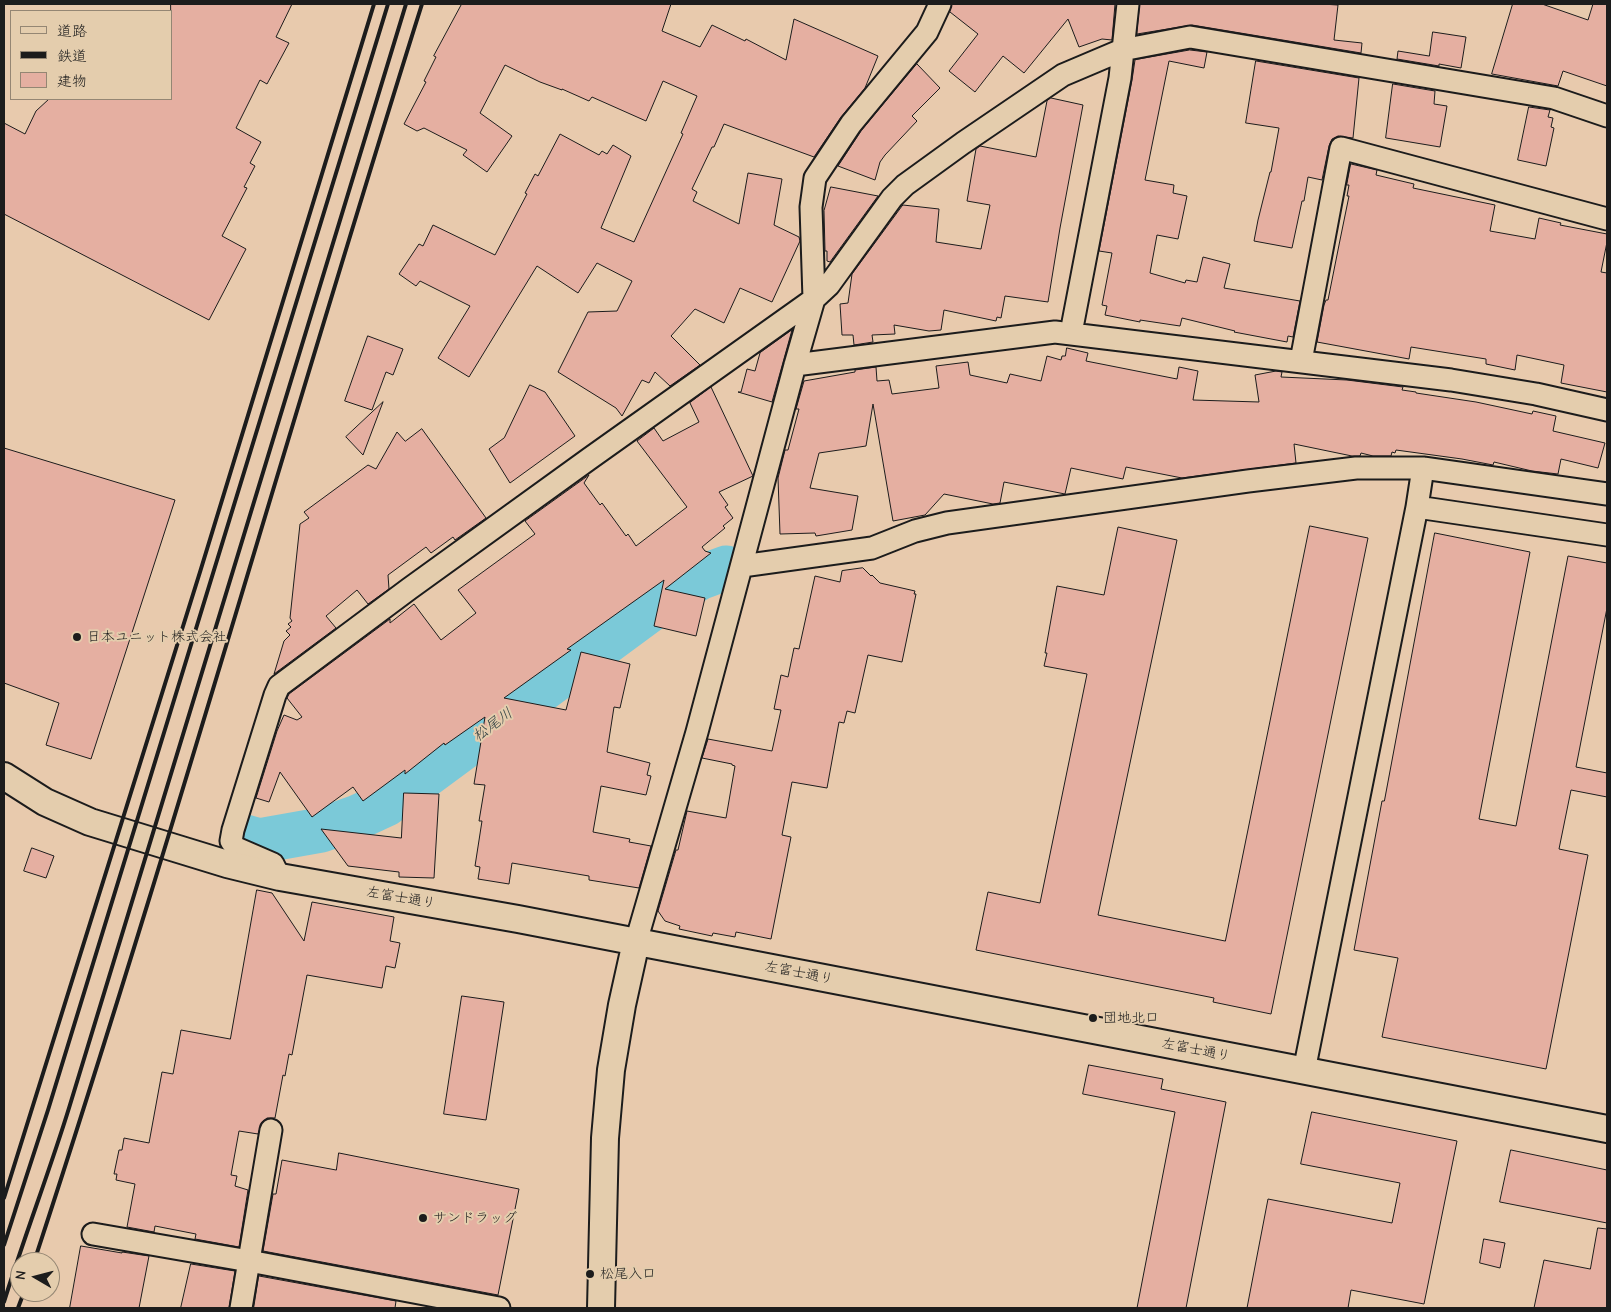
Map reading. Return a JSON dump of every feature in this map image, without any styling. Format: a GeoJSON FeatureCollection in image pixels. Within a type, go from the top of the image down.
{"type":"FeatureCollection","features":[{"type":"Feature","properties":{"kind":"street"},"geometry":{"type":"LineString","coordinates":[[601,1308],[605,1138],[613,1060],[622,1005],[636,942],[697,732],[814,299],[811,208],[815,178],[851,124],[926,32],[940,4]]}},
{"type":"Feature","properties":{"kind":"street"},"geometry":{"type":"LineString","coordinates":[[1071,333],[1120,78],[1128,4]]}},
{"type":"Feature","properties":{"kind":"street"},"geometry":{"type":"LineString","coordinates":[[280,877],[273,864],[236,848],[232,841],[233,830],[279,686],[581,464],[814,299],[829,285],[892,198],[905,185],[1063,75],[1122,50],[1190,37],[1554,98],[1607,116]]}},
{"type":"Feature","properties":{"kind":"street"},"geometry":{"type":"LineString","coordinates":[[1301,361],[1341,148],[1607,219]]}},
{"type":"Feature","properties":{"kind":"street"},"geometry":{"type":"LineString","coordinates":[[795,364],[1054,332],[1451,380],[1536,394],[1607,410]]}},
{"type":"Feature","properties":{"kind":"street"},"geometry":{"type":"LineString","coordinates":[[742,566],[872,548],[915,531],[947,523],[1248,481],[1356,468],[1423,468],[1607,494]]}},
{"type":"Feature","properties":{"kind":"street"},"geometry":{"type":"LineString","coordinates":[[1304,1071],[1417,508],[1423,468]]}},
{"type":"Feature","properties":{"kind":"street"},"geometry":{"type":"LineString","coordinates":[[1417,508],[1607,535]]}},
{"type":"Feature","properties":{"kind":"street","name":"左富士通り"},"geometry":{"type":"LineString","coordinates":[[4,776],[45,802],[90,822],[227,864],[280,877],[518,919],[1607,1129]]}},
{"type":"Feature","properties":{"kind":"street"},"geometry":{"type":"LineString","coordinates":[[241,1308],[272,1130]]}},
{"type":"Feature","properties":{"kind":"street"},"geometry":{"type":"LineString","coordinates":[[93,1234],[499,1308]]}},
{"type":"Feature","properties":{"kind":"building"},"geometry":{"type":"Polygon","coordinates":[[[171,4],[292,4],[276,37],[289,43],[267,84],[260,80],[236,128],[261,142],[250,163],[255,166],[244,187],[247,188],[222,236],[246,249],[209,320],[4,214],[4,123],[25,134],[36,111],[48,100],[172,100],[171,4]]]}},
{"type":"Feature","properties":{"kind":"building"},"geometry":{"type":"Polygon","coordinates":[[[462,4],[671,4],[662,31],[700,47],[712,25],[745,41],[746,39],[786,60],[794,19],[878,56],[865,88],[841,117],[814,157],[724,124],[692,189],[697,192],[693,201],[739,224],[748,173],[782,179],[774,225],[799,237],[800,241],[772,302],[740,288],[724,323],[695,309],[671,336],[700,365],[670,386],[655,372],[649,383],[642,380],[622,416],[616,408],[558,372],[588,312],[617,311],[632,281],[597,263],[578,293],[537,266],[469,377],[438,358],[470,306],[420,281],[416,286],[399,274],[419,244],[423,246],[433,225],[495,255],[527,194],[525,193],[535,174],[538,176],[560,134],[599,155],[602,151],[607,154],[613,145],[631,156],[601,228],[634,242],[683,134],[681,133],[697,96],[663,81],[646,121],[592,97],[589,101],[540,82],[505,65],[480,113],[512,136],[487,172],[463,155],[467,150],[424,128],[417,131],[404,124],[426,82],[424,81],[436,57],[434,56],[462,4]]]}},
{"type":"Feature","properties":{"kind":"building"},"geometry":{"type":"Polygon","coordinates":[[[952,4],[1115,4],[1112,40],[1102,39],[1079,47],[1068,19],[1024,73],[1003,56],[975,92],[949,71],[978,34],[950,12],[952,4]]]}},
{"type":"Feature","properties":{"kind":"building"},"geometry":{"type":"Polygon","coordinates":[[[1140,4],[1338,5],[1334,40],[1362,43],[1361,53],[1192,25],[1137,34],[1140,4]]]}},
{"type":"Feature","properties":{"kind":"building"},"geometry":{"type":"Polygon","coordinates":[[[1513,4],[1542,4],[1588,20],[1593,4],[1607,4],[1607,86],[1563,71],[1558,86],[1492,74],[1513,4]]]}},
{"type":"Feature","properties":{"kind":"building"},"geometry":{"type":"Polygon","coordinates":[[[1433,32],[1466,37],[1461,68],[1397,59],[1398,51],[1429,56],[1433,32]]]}},
{"type":"Feature","properties":{"kind":"building"},"geometry":{"type":"Polygon","coordinates":[[[1190,50],[1207,52],[1204,68],[1169,61],[1145,180],[1174,185],[1173,193],[1187,196],[1178,239],[1157,235],[1150,273],[1185,283],[1186,280],[1197,282],[1203,257],[1230,264],[1224,288],[1300,301],[1293,337],[1288,336],[1287,342],[1234,332],[1182,318],[1180,326],[1140,320],[1140,322],[1105,315],[1107,306],[1102,305],[1112,253],[1099,251],[1135,60],[1190,50]]]}},
{"type":"Feature","properties":{"kind":"building"},"geometry":{"type":"Polygon","coordinates":[[[1256,61],[1359,78],[1353,138],[1338,136],[1332,139],[1322,180],[1308,177],[1292,248],[1254,241],[1271,172],[1279,128],[1246,123],[1256,61]]]}},
{"type":"Feature","properties":{"kind":"building"},"geometry":{"type":"Polygon","coordinates":[[[917,64],[940,88],[912,116],[917,121],[880,162],[875,180],[838,166],[861,131],[917,64]]]}},
{"type":"Feature","properties":{"kind":"building"},"geometry":{"type":"Polygon","coordinates":[[[1393,84],[1435,91],[1434,104],[1447,106],[1440,147],[1386,138],[1393,84]]]}},
{"type":"Feature","properties":{"kind":"building"},"geometry":{"type":"Polygon","coordinates":[[[1051,98],[1083,105],[1048,302],[1005,296],[1001,318],[997,317],[996,321],[944,310],[941,330],[929,331],[894,325],[895,334],[872,335],[873,342],[854,345],[853,335],[842,335],[840,304],[848,303],[852,274],[903,205],[939,209],[936,242],[981,249],[990,205],[967,201],[976,149],[980,146],[1036,157],[1047,101],[1051,98]]]}},
{"type":"Feature","properties":{"kind":"building"},"geometry":{"type":"Polygon","coordinates":[[[1529,107],[1550,110],[1548,117],[1553,118],[1551,127],[1554,128],[1546,166],[1518,160],[1529,107]]]}},
{"type":"Feature","properties":{"kind":"building"},"geometry":{"type":"Polygon","coordinates":[[[1351,164],[1377,170],[1376,175],[1414,184],[1413,188],[1495,205],[1490,231],[1535,239],[1539,218],[1561,223],[1560,225],[1607,234],[1601,272],[1607,273],[1607,392],[1561,383],[1564,365],[1517,355],[1515,370],[1486,364],[1486,359],[1411,347],[1409,359],[1317,342],[1324,305],[1326,300],[1328,300],[1349,196],[1347,196],[1349,185],[1347,185],[1351,164]]]}},
{"type":"Feature","properties":{"kind":"building"},"geometry":{"type":"Polygon","coordinates":[[[831,187],[878,196],[830,262],[827,261],[827,251],[825,251],[824,211],[831,187]]]}},
{"type":"Feature","properties":{"kind":"building"},"geometry":{"type":"Polygon","coordinates":[[[792,330],[772,402],[738,392],[741,392],[747,369],[755,371],[760,353],[792,330]]]}},
{"type":"Feature","properties":{"kind":"building"},"geometry":{"type":"Polygon","coordinates":[[[368,336],[403,349],[393,375],[386,372],[372,410],[345,401],[368,336]]]}},
{"type":"Feature","properties":{"kind":"building"},"geometry":{"type":"Polygon","coordinates":[[[1067,348],[1088,353],[1086,361],[1177,379],[1179,367],[1198,371],[1193,400],[1259,402],[1255,375],[1276,371],[1282,372],[1281,377],[1347,380],[1403,387],[1402,390],[1416,393],[1476,402],[1532,414],[1533,411],[1556,416],[1553,431],[1605,443],[1598,468],[1561,459],[1558,474],[1532,471],[1494,462],[1493,465],[1396,450],[1395,453],[1392,452],[1391,456],[1373,456],[1361,453],[1360,456],[1352,456],[1294,444],[1296,463],[1182,478],[1126,467],[1123,479],[1071,468],[1065,494],[1004,482],[1000,503],[993,504],[944,494],[925,515],[893,521],[873,404],[866,446],[819,453],[810,488],[858,496],[852,530],[816,536],[815,533],[780,534],[778,478],[799,409],[796,409],[804,381],[876,367],[877,381],[889,380],[892,394],[939,388],[936,366],[968,362],[970,375],[1007,383],[1010,374],[1041,381],[1047,356],[1061,360],[1062,356],[1065,356],[1067,348]]]}},
{"type":"Feature","properties":{"kind":"building"},"geometry":{"type":"Polygon","coordinates":[[[530,385],[545,392],[575,436],[510,483],[489,449],[504,438],[530,385]]]}},
{"type":"Feature","properties":{"kind":"building"},"geometry":{"type":"Polygon","coordinates":[[[711,387],[753,476],[719,492],[728,505],[725,507],[733,518],[723,526],[725,528],[702,547],[705,551],[711,553],[665,589],[705,598],[696,636],[654,626],[664,580],[567,649],[571,650],[504,698],[566,710],[581,652],[630,664],[620,708],[614,707],[607,752],[650,763],[647,775],[651,776],[646,795],[601,786],[593,832],[630,839],[629,842],[651,846],[639,888],[589,880],[589,876],[512,863],[509,884],[478,879],[480,867],[475,866],[482,821],[479,821],[485,785],[474,784],[485,717],[445,745],[444,743],[405,774],[405,770],[363,801],[353,787],[312,817],[280,772],[269,802],[256,798],[277,731],[284,715],[297,720],[302,717],[287,698],[289,694],[390,619],[390,623],[414,604],[441,640],[476,613],[458,590],[535,534],[525,521],[589,475],[584,483],[600,505],[602,503],[626,536],[628,534],[636,546],[687,507],[637,441],[654,428],[663,441],[699,422],[690,403],[711,387]]]}},
{"type":"Feature","properties":{"kind":"building"},"geometry":{"type":"Polygon","coordinates":[[[383,402],[363,455],[346,437],[383,402]]]}},
{"type":"Feature","properties":{"kind":"building"},"geometry":{"type":"Polygon","coordinates":[[[422,429],[486,518],[455,540],[453,537],[431,553],[426,547],[388,575],[389,589],[368,604],[357,590],[326,616],[336,628],[274,674],[284,641],[290,635],[286,631],[291,627],[288,624],[292,621],[290,618],[300,524],[309,518],[304,512],[368,465],[376,469],[397,432],[405,441],[422,429]]]}},
{"type":"Feature","properties":{"kind":"building","name":"日本ユニット株式会社"},"geometry":{"type":"Polygon","coordinates":[[[4,448],[175,500],[91,759],[46,745],[59,703],[4,683],[4,448]]]}},
{"type":"Feature","properties":{"kind":"building"},"geometry":{"type":"Polygon","coordinates":[[[1310,526],[1368,538],[1271,1014],[1213,1002],[1214,998],[976,950],[988,892],[1040,903],[1087,674],[1044,666],[1057,586],[1104,595],[1118,527],[1177,540],[1098,915],[1225,941],[1310,526]]]}},
{"type":"Feature","properties":{"kind":"building"},"geometry":{"type":"Polygon","coordinates":[[[1435,533],[1530,552],[1479,819],[1516,826],[1568,556],[1607,563],[1607,608],[1576,767],[1607,773],[1607,797],[1571,790],[1559,849],[1588,855],[1546,1069],[1382,1037],[1398,958],[1354,950],[1435,533]]]}},
{"type":"Feature","properties":{"kind":"building"},"geometry":{"type":"Polygon","coordinates":[[[863,568],[880,583],[915,591],[914,594],[916,594],[902,662],[868,655],[855,713],[847,711],[844,723],[839,722],[827,788],[792,782],[782,835],[791,837],[771,939],[736,932],[735,937],[713,933],[712,936],[679,929],[680,926],[665,921],[658,911],[676,850],[678,850],[687,811],[726,818],[735,766],[702,758],[708,739],[772,751],[781,710],[774,709],[781,675],[788,677],[794,648],[799,649],[815,576],[840,582],[842,571],[863,568]]]}},
{"type":"Feature","properties":{"kind":"building"},"geometry":{"type":"Polygon","coordinates":[[[404,793],[439,794],[434,878],[399,877],[399,872],[348,866],[321,829],[401,838],[404,793]]]}},
{"type":"Feature","properties":{"kind":"building"},"geometry":{"type":"Polygon","coordinates":[[[32,848],[54,856],[46,878],[24,871],[32,848]]]}},
{"type":"Feature","properties":{"kind":"building"},"geometry":{"type":"Polygon","coordinates":[[[257,890],[272,893],[304,941],[312,902],[394,917],[390,941],[400,943],[395,968],[386,966],[382,988],[307,975],[292,1055],[289,1054],[285,1076],[283,1075],[275,1118],[267,1118],[262,1122],[258,1134],[239,1131],[231,1175],[237,1176],[235,1186],[248,1190],[239,1247],[195,1239],[196,1234],[155,1226],[154,1232],[127,1227],[135,1184],[116,1180],[117,1174],[114,1174],[119,1150],[122,1150],[124,1138],[149,1143],[162,1072],[173,1074],[181,1030],[230,1039],[257,890]]]}},
{"type":"Feature","properties":{"kind":"building"},"geometry":{"type":"Polygon","coordinates":[[[462,996],[504,1002],[486,1120],[444,1114],[462,996]]]}},
{"type":"Feature","properties":{"kind":"building"},"geometry":{"type":"Polygon","coordinates":[[[1089,1065],[1163,1079],[1161,1089],[1226,1102],[1186,1308],[1137,1308],[1175,1112],[1083,1094],[1089,1065]]]}},
{"type":"Feature","properties":{"kind":"building"},"geometry":{"type":"Polygon","coordinates":[[[1312,1112],[1457,1141],[1424,1304],[1351,1290],[1348,1308],[1247,1308],[1268,1199],[1392,1223],[1400,1183],[1301,1164],[1312,1112]]]}},
{"type":"Feature","properties":{"kind":"building"},"geometry":{"type":"Polygon","coordinates":[[[1511,1150],[1607,1170],[1607,1223],[1500,1202],[1511,1150]]]}},
{"type":"Feature","properties":{"kind":"building"},"geometry":{"type":"Polygon","coordinates":[[[339,1153],[519,1189],[498,1295],[263,1251],[273,1194],[276,1194],[282,1160],[336,1170],[339,1153]]]}},
{"type":"Feature","properties":{"kind":"building"},"geometry":{"type":"Polygon","coordinates":[[[1598,1228],[1607,1229],[1607,1308],[1534,1308],[1544,1260],[1590,1269],[1598,1228]]]}},
{"type":"Feature","properties":{"kind":"building"},"geometry":{"type":"Polygon","coordinates":[[[1484,1239],[1505,1243],[1500,1268],[1480,1263],[1484,1239]]]}},
{"type":"Feature","properties":{"kind":"building"},"geometry":{"type":"Polygon","coordinates":[[[81,1246],[149,1256],[139,1308],[70,1308],[81,1246]]]}},
{"type":"Feature","properties":{"kind":"building"},"geometry":{"type":"Polygon","coordinates":[[[191,1264],[235,1271],[229,1308],[181,1308],[191,1264]]]}},
{"type":"Feature","properties":{"kind":"building"},"geometry":{"type":"Polygon","coordinates":[[[259,1276],[396,1301],[395,1308],[254,1308],[259,1276]]]}},
{"type":"Feature","properties":{"kind":"waterway","name":"松尾川"},"geometry":{"type":"LineString","coordinates":[[245,837],[259,841],[321,830],[358,817],[386,804],[666,598],[699,578],[726,568]]}},
{"type":"Feature","properties":{"kind":"railway"},"geometry":{"type":"LineString","coordinates":[[4,1198],[200,572],[374,4]]}},
{"type":"Feature","properties":{"kind":"railway"},"geometry":{"type":"LineString","coordinates":[[4,1245],[48,1110],[388,4]]}},
{"type":"Feature","properties":{"kind":"railway"},"geometry":{"type":"LineString","coordinates":[[4,1302],[69,1108],[406,4]]}},
{"type":"Feature","properties":{"kind":"railway"},"geometry":{"type":"LineString","coordinates":[[37,1252],[134,948],[422,4]]}},
{"type":"Feature","properties":{"kind":"railway"},"geometry":{"type":"LineString","coordinates":[[18,1308],[20,1302]]}},
{"type":"Feature","properties":{"kind":"place","name":"日本ユニット株式会社"},"geometry":{"type":"Point","coordinates":[77,637]}},
{"type":"Feature","properties":{"kind":"place","name":"団地北口"},"geometry":{"type":"Point","coordinates":[1093,1018]}},
{"type":"Feature","properties":{"kind":"place","name":"サンドラッグ"},"geometry":{"type":"Point","coordinates":[423,1218]}},
{"type":"Feature","properties":{"kind":"place","name":"松尾入口"},"geometry":{"type":"Point","coordinates":[590,1274]}}]}
